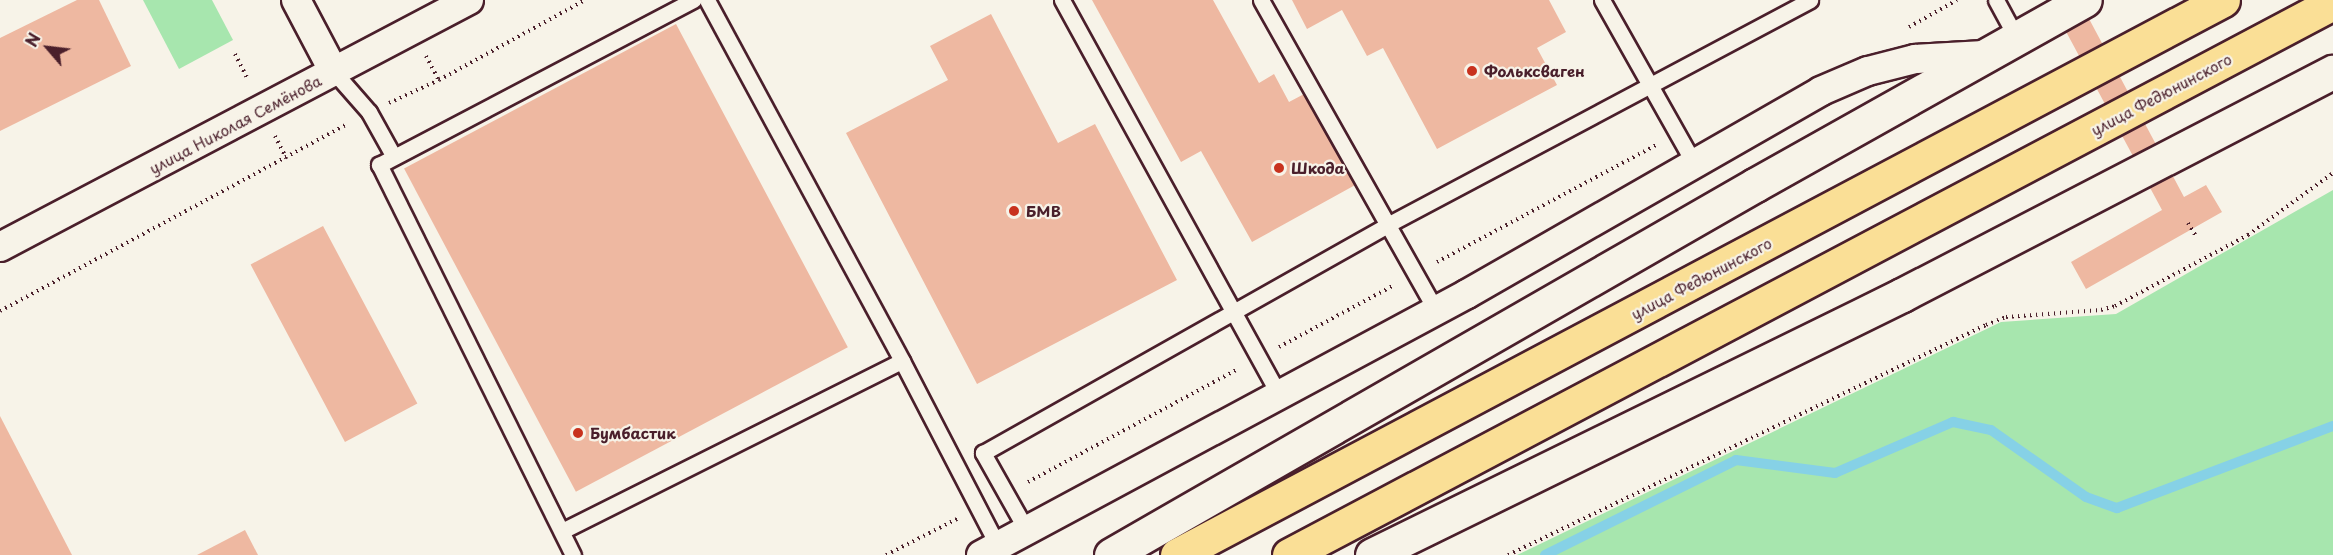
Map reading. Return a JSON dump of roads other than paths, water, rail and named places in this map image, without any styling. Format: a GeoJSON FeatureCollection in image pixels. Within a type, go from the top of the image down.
{"type":"FeatureCollection","features":[{"type":"Feature","properties":{"kind":"highway","name":"улица Федюнинского"},"geometry":{"type":"LineString","coordinates":[[1177,555],[2223,0]]}},
{"type":"Feature","properties":{"kind":"highway","name":"улица Федюнинского"},"geometry":{"type":"LineString","coordinates":[[1289,555],[2333,3]]}},
{"type":"Feature","properties":{"kind":"main road"},"geometry":{"type":"LineString","coordinates":[[1111,555],[1984,55],[2085,0]]}},
{"type":"Feature","properties":{"kind":"main road"},"geometry":{"type":"LineString","coordinates":[[1372,555],[1902,295],[2333,72]]}},
{"type":"Feature","properties":{"kind":"street"},"geometry":{"type":"LineString","coordinates":[[296,0],[334,72]]}},
{"type":"Feature","properties":{"kind":"street","name":"улица Николая Семёнова"},"geometry":{"type":"LineString","coordinates":[[0,247],[469,0]]}},
{"type":"Feature","properties":{"kind":"street"},"geometry":{"type":"LineString","coordinates":[[989,550],[1436,310],[1821,91],[1868,71],[1916,59],[1984,55]]}},
{"type":"Feature","properties":{"kind":"lane"},"geometry":{"type":"LineString","coordinates":[[573,555],[379,165],[693,0]]}},
{"type":"Feature","properties":{"kind":"lane"},"geometry":{"type":"LineString","coordinates":[[707,0],[902,361],[989,550]]}},
{"type":"Feature","properties":{"kind":"lane"},"geometry":{"type":"LineString","coordinates":[[1062,0],[1279,395]]}},
{"type":"Feature","properties":{"kind":"lane"},"geometry":{"type":"LineString","coordinates":[[1261,0],[1436,310]]}},
{"type":"Feature","properties":{"kind":"lane"},"geometry":{"type":"LineString","coordinates":[[1602,0],[1694,163]]}},
{"type":"Feature","properties":{"kind":"lane"},"geometry":{"type":"LineString","coordinates":[[1027,531],[983,453],[1389,224],[1810,0]]}},
{"type":"Feature","properties":{"kind":"lane"},"geometry":{"type":"LineString","coordinates":[[1996,0],[2016,37]]}},
{"type":"Feature","properties":{"kind":"lane"},"geometry":{"type":"LineString","coordinates":[[334,72],[369,112],[394,157]]}},
{"type":"Feature","properties":{"kind":"lane"},"geometry":{"type":"LineString","coordinates":[[562,531],[902,361]]}},
{"type":"Feature","properties":{"kind":"waterway"},"geometry":{"type":"LineString","coordinates":[[1545,555],[1736,460],[1835,473],[1953,422],[1991,430],[2086,497],[2117,508],[2333,426]]}},
{"type":"Feature","properties":{"kind":"place","name":"Фольксваген"},"geometry":{"type":"Point","coordinates":[1472,71]}},
{"type":"Feature","properties":{"kind":"place","name":"Шкода"},"geometry":{"type":"Point","coordinates":[1279,168]}},
{"type":"Feature","properties":{"kind":"place","name":"БМВ"},"geometry":{"type":"Point","coordinates":[1014,211]}},
{"type":"Feature","properties":{"kind":"place","name":"Бумбастик"},"geometry":{"type":"Point","coordinates":[578,433]}}]}
